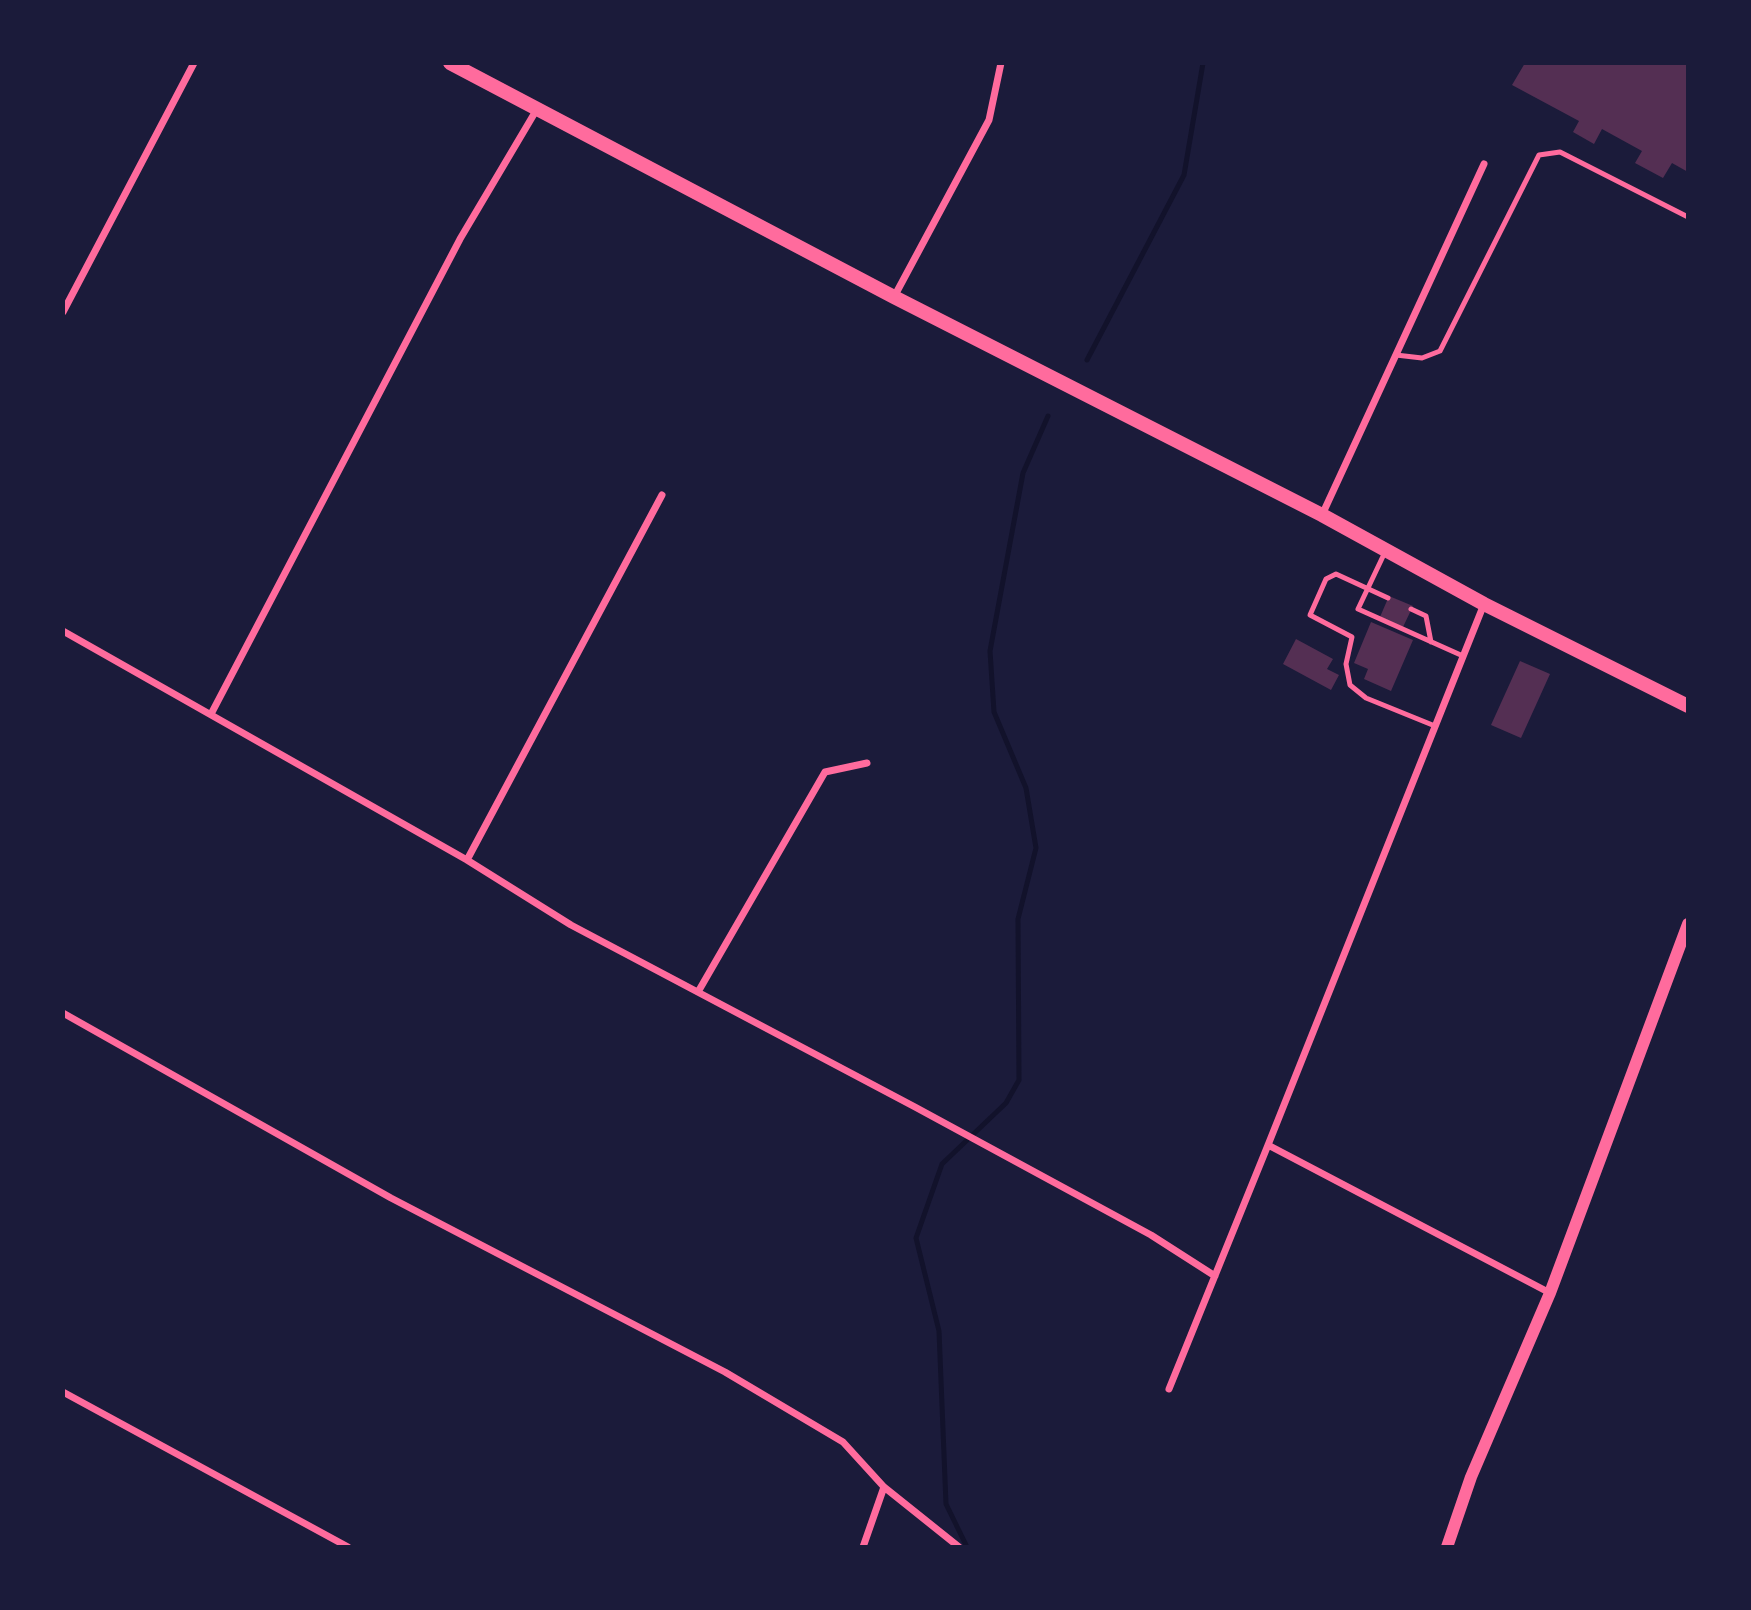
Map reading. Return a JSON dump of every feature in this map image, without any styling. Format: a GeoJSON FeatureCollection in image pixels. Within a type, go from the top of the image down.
{"type":"FeatureCollection","features":[{"type":"Feature","properties":{"kind":"main road"},"geometry":{"type":"LineString","coordinates":[[450,63],[894,297],[1322,515],[1484,604],[1688,706]]}},
{"type":"Feature","properties":{"kind":"street"},"geometry":{"type":"LineString","coordinates":[[63,312],[194,63]]}},
{"type":"Feature","properties":{"kind":"street"},"geometry":{"type":"LineString","coordinates":[[894,297],[989,120],[1001,63]]}},
{"type":"Feature","properties":{"kind":"street"},"geometry":{"type":"LineString","coordinates":[[211,714],[460,239],[537,109]]}},
{"type":"Feature","properties":{"kind":"street"},"geometry":{"type":"LineString","coordinates":[[1322,515],[1484,164]]}},
{"type":"Feature","properties":{"kind":"street"},"geometry":{"type":"LineString","coordinates":[[467,860],[662,495]]}},
{"type":"Feature","properties":{"kind":"street"},"geometry":{"type":"LineString","coordinates":[[1169,1389],[1484,604]]}},
{"type":"Feature","properties":{"kind":"street"},"geometry":{"type":"LineString","coordinates":[[63,631],[467,860],[571,925],[1139,1228],[1215,1276]]}},
{"type":"Feature","properties":{"kind":"street"},"geometry":{"type":"LineString","coordinates":[[698,992],[825,772],[867,763]]}},
{"type":"Feature","properties":{"kind":"street"},"geometry":{"type":"LineString","coordinates":[[1447,1547],[1471,1477],[1550,1293],[1688,924]]}},
{"type":"Feature","properties":{"kind":"street"},"geometry":{"type":"LineString","coordinates":[[63,1013],[391,1198],[726,1372],[843,1442],[884,1487],[958,1547]]}},
{"type":"Feature","properties":{"kind":"street"},"geometry":{"type":"LineString","coordinates":[[1268,1145],[1550,1293]]}},
{"type":"Feature","properties":{"kind":"street"},"geometry":{"type":"LineString","coordinates":[[63,1392],[348,1547]]}},
{"type":"Feature","properties":{"kind":"street"},"geometry":{"type":"LineString","coordinates":[[863,1547],[884,1487]]}},
{"type":"Feature","properties":{"kind":"lane"},"geometry":{"type":"LineString","coordinates":[[1396,355],[1422,358],[1440,351],[1539,155],[1560,152],[1688,216]]}},
{"type":"Feature","properties":{"kind":"lane"},"geometry":{"type":"LineString","coordinates":[[1386,550],[1357,609],[1463,656]]}},
{"type":"Feature","properties":{"kind":"lane"},"geometry":{"type":"LineString","coordinates":[[1388,598],[1336,575],[1326,579],[1310,615],[1352,637],[1346,663],[1350,685],[1366,698],[1435,726]]}},
{"type":"Feature","properties":{"kind":"lane"},"geometry":{"type":"LineString","coordinates":[[1411,609],[1426,616],[1432,642]]}},
{"type":"Feature","properties":{"kind":"building"},"geometry":{"type":"Polygon","coordinates":[[[1525,63],[1688,63],[1688,172],[1672,163],[1663,178],[1635,163],[1642,151],[1602,129],[1594,144],[1573,132],[1579,121],[1512,85],[1525,63]]]}},
{"type":"Feature","properties":{"kind":"building"},"geometry":{"type":"Polygon","coordinates":[[[1389,596],[1413,606],[1403,627],[1380,617],[1389,596]]]}},
{"type":"Feature","properties":{"kind":"building"},"geometry":{"type":"Polygon","coordinates":[[[1371,622],[1413,640],[1391,691],[1364,679],[1368,669],[1354,663],[1371,622]]]}},
{"type":"Feature","properties":{"kind":"building"},"geometry":{"type":"Polygon","coordinates":[[[1296,639],[1333,659],[1327,669],[1339,675],[1331,690],[1283,664],[1296,639]]]}},
{"type":"Feature","properties":{"kind":"building"},"geometry":{"type":"Polygon","coordinates":[[[1520,661],[1550,674],[1521,738],[1491,725],[1520,661]]]}},
{"type":"Feature","properties":{"kind":"waterway"},"geometry":{"type":"LineString","coordinates":[[1087,360],[1184,175],[1203,63]]}},
{"type":"Feature","properties":{"kind":"waterway"},"geometry":{"type":"LineString","coordinates":[[967,1547],[946,1504],[939,1331],[916,1238],[942,1164],[1006,1103],[1019,1080],[1018,919],[1036,848],[1026,788],[994,712],[990,651],[1023,473],[1048,416]]}}]}
